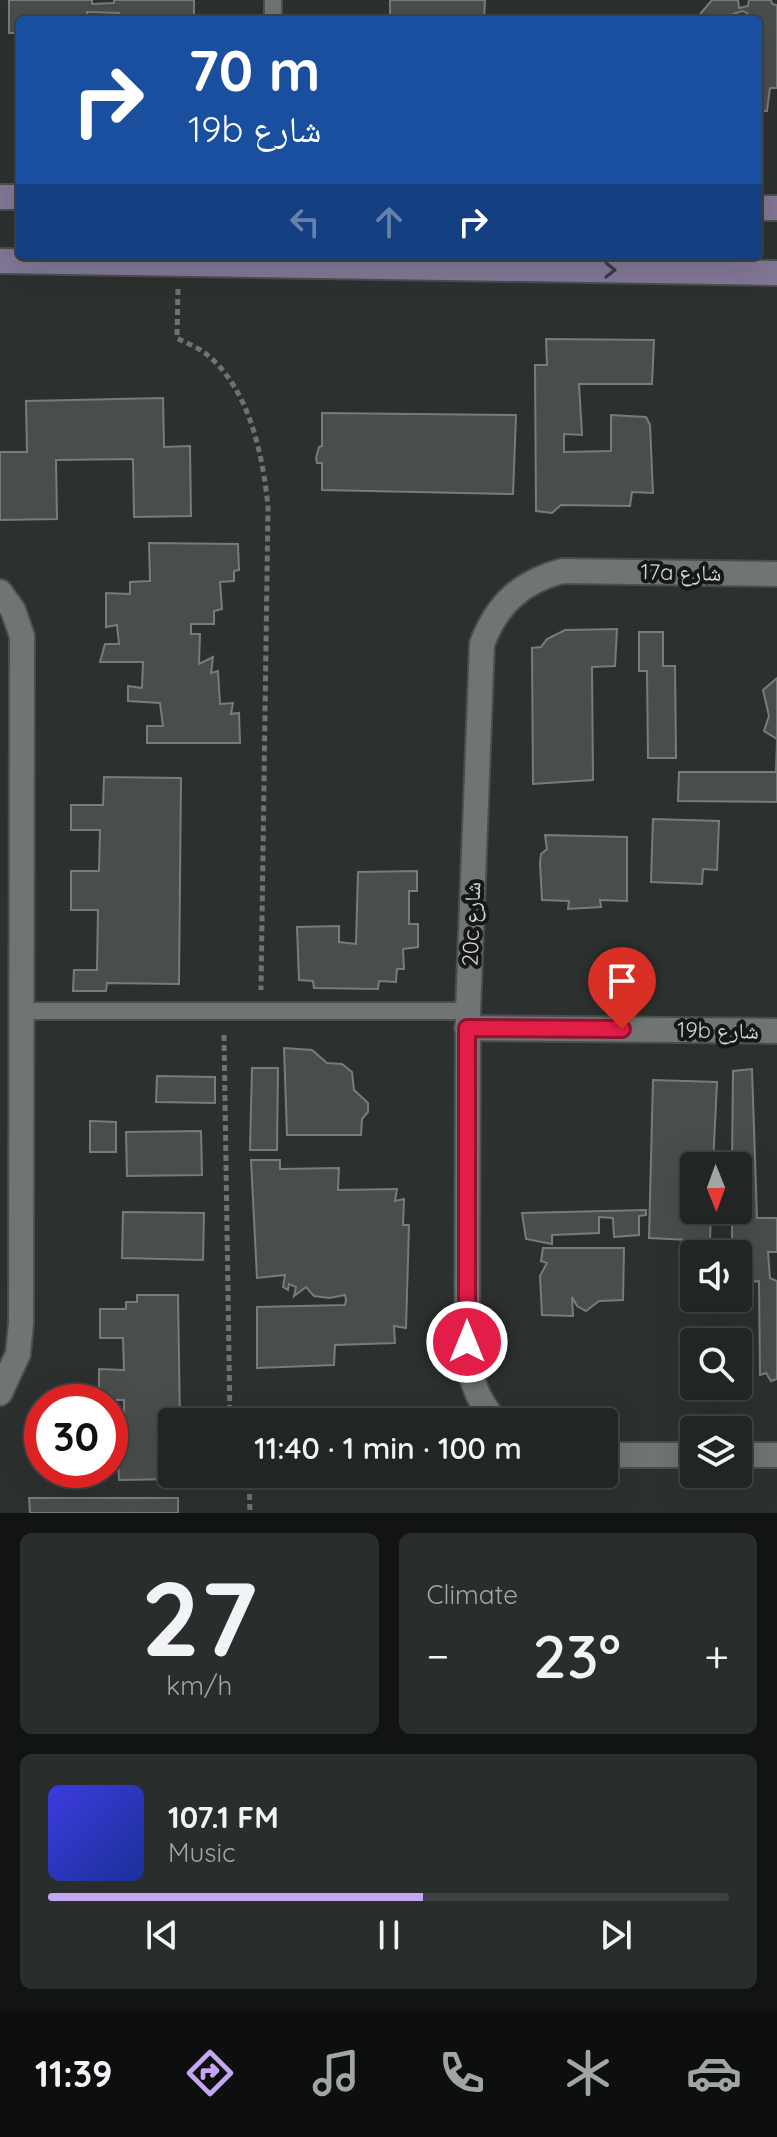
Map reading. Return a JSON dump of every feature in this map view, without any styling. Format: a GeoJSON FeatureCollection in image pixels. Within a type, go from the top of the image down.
{"type":"FeatureCollection","features":[{"type":"Feature","properties":{"kind":"street"},"geometry":{"type":"LineString","coordinates":[[0,261],[777,273]]}},
{"type":"Feature","properties":{"kind":"street","name":"17a شارع"},"geometry":{"type":"LineString","coordinates":[[585,570],[777,574]]}},
{"type":"Feature","properties":{"kind":"street","name":"20c شارع"},"geometry":{"type":"LineString","coordinates":[[487,1408],[475,1391],[468,1367],[467,1342],[468,1019],[482,644],[490,622],[503,603],[520,588],[551,574],[585,570]]}},
{"type":"Feature","properties":{"kind":"street"},"geometry":{"type":"LineString","coordinates":[[0,592],[13,610],[22,636],[21,1323],[18,1354],[0,1393]]}},
{"type":"Feature","properties":{"kind":"street","name":"19b شارع"},"geometry":{"type":"LineString","coordinates":[[468,1019],[777,1031]]}},
{"type":"Feature","properties":{"kind":"street"},"geometry":{"type":"LineString","coordinates":[[618,1455],[680,1455]]}},
{"type":"Feature","properties":{"kind":"street"},"geometry":{"type":"LineString","coordinates":[[752,1455],[777,1455]]}},
{"type":"Feature","properties":{"kind":"lane"},"geometry":{"type":"LineString","coordinates":[[22,1011],[261,1011],[468,1019]]}},
{"type":"Feature","properties":{"kind":"path"},"geometry":{"type":"LineString","coordinates":[[179,264],[177,338],[205,353],[223,372],[249,418],[265,475],[268,507],[261,1011]]}},
{"type":"Feature","properties":{"kind":"path"},"geometry":{"type":"LineString","coordinates":[[224,1011],[230,1408]]}},
{"type":"Feature","properties":{"kind":"path"},"geometry":{"type":"LineString","coordinates":[[249,1488],[250,1513]]}},
{"type":"Feature","properties":{"kind":"building"},"geometry":{"type":"Polygon","coordinates":[[[9,0],[92,0],[92,4],[114,3],[114,0],[194,0],[194,16],[119,16],[119,13],[87,12],[87,16],[16,16],[16,33],[9,33],[9,0]]]}},
{"type":"Feature","properties":{"kind":"building"},"geometry":{"type":"Polygon","coordinates":[[[390,0],[485,0],[484,16],[390,16],[390,0]]]}},
{"type":"Feature","properties":{"kind":"building"},"geometry":{"type":"Polygon","coordinates":[[[712,0],[738,0],[739,8],[748,6],[749,0],[771,0],[772,4],[777,5],[777,88],[770,88],[767,111],[762,111],[762,16],[751,16],[743,11],[732,16],[698,16],[712,0]]]}},
{"type":"Feature","properties":{"kind":"building"},"geometry":{"type":"Polygon","coordinates":[[[546,339],[654,340],[652,384],[579,384],[582,435],[564,434],[564,452],[611,451],[611,415],[646,417],[650,425],[653,493],[632,492],[630,506],[561,505],[552,513],[536,511],[535,365],[547,365],[546,339]]]}},
{"type":"Feature","properties":{"kind":"building"},"geometry":{"type":"Polygon","coordinates":[[[163,398],[164,447],[190,446],[191,516],[134,517],[133,459],[56,460],[57,519],[0,520],[0,452],[27,452],[26,401],[163,398]]]}},
{"type":"Feature","properties":{"kind":"building"},"geometry":{"type":"Polygon","coordinates":[[[322,413],[516,415],[513,494],[322,490],[322,463],[317,463],[316,458],[322,446],[322,413]]]}},
{"type":"Feature","properties":{"kind":"building"},"geometry":{"type":"Polygon","coordinates":[[[149,543],[238,544],[239,570],[234,571],[234,581],[220,582],[222,609],[214,611],[214,624],[191,624],[191,634],[200,634],[199,664],[213,657],[211,673],[218,671],[220,704],[233,703],[231,714],[239,713],[240,743],[147,743],[147,726],[163,726],[160,703],[128,701],[128,686],[142,688],[143,662],[100,662],[105,644],[119,644],[117,625],[106,627],[106,593],[130,594],[130,582],[150,581],[149,543]]]}},
{"type":"Feature","properties":{"kind":"building"},"geometry":{"type":"Polygon","coordinates":[[[617,629],[615,666],[592,667],[593,780],[533,784],[532,648],[541,647],[547,639],[565,630],[617,629]]]}},
{"type":"Feature","properties":{"kind":"building"},"geometry":{"type":"Polygon","coordinates":[[[639,632],[663,632],[663,666],[675,666],[676,758],[648,758],[647,671],[639,671],[639,632]]]}},
{"type":"Feature","properties":{"kind":"building"},"geometry":{"type":"Polygon","coordinates":[[[777,678],[777,739],[764,731],[769,716],[763,690],[777,678]]]}},
{"type":"Feature","properties":{"kind":"building"},"geometry":{"type":"Polygon","coordinates":[[[777,739],[777,802],[678,801],[679,772],[776,772],[777,739]]]}},
{"type":"Feature","properties":{"kind":"building"},"geometry":{"type":"Polygon","coordinates":[[[104,777],[181,778],[179,984],[107,983],[106,991],[73,991],[74,970],[97,970],[98,910],[71,910],[71,871],[99,871],[100,830],[71,830],[71,805],[103,805],[104,777]]]}},
{"type":"Feature","properties":{"kind":"building"},"geometry":{"type":"Polygon","coordinates":[[[653,819],[719,821],[717,870],[703,869],[702,884],[651,882],[653,819]]]}},
{"type":"Feature","properties":{"kind":"building"},"geometry":{"type":"Polygon","coordinates":[[[545,835],[627,837],[627,901],[600,900],[601,907],[568,909],[569,901],[542,900],[540,863],[541,854],[547,849],[545,835]]]}},
{"type":"Feature","properties":{"kind":"building"},"geometry":{"type":"Polygon","coordinates":[[[417,871],[417,891],[409,891],[409,924],[418,924],[418,947],[403,949],[404,969],[397,969],[396,982],[379,981],[378,989],[314,988],[313,981],[299,980],[297,927],[339,926],[339,942],[356,944],[358,872],[417,871]]]}},
{"type":"Feature","properties":{"kind":"building"},"geometry":{"type":"Polygon","coordinates":[[[284,1048],[312,1050],[327,1063],[342,1064],[352,1072],[354,1090],[368,1103],[368,1112],[362,1119],[361,1135],[287,1135],[284,1048]]]}},
{"type":"Feature","properties":{"kind":"building"},"geometry":{"type":"Polygon","coordinates":[[[252,1068],[278,1068],[277,1150],[250,1150],[252,1068]]]}},
{"type":"Feature","properties":{"kind":"building"},"geometry":{"type":"Polygon","coordinates":[[[752,1069],[757,1218],[777,1218],[777,1252],[768,1252],[770,1278],[777,1281],[777,1379],[771,1381],[766,1373],[760,1375],[759,1281],[752,1282],[752,1240],[732,1240],[732,1224],[752,1224],[752,1152],[732,1152],[733,1071],[752,1069]]]}},
{"type":"Feature","properties":{"kind":"building"},"geometry":{"type":"Polygon","coordinates":[[[157,1076],[215,1077],[215,1103],[156,1102],[157,1076]]]}},
{"type":"Feature","properties":{"kind":"building"},"geometry":{"type":"Polygon","coordinates":[[[653,1080],[717,1082],[714,1152],[680,1152],[680,1224],[711,1224],[710,1240],[649,1238],[653,1080]]]}},
{"type":"Feature","properties":{"kind":"building"},"geometry":{"type":"Polygon","coordinates":[[[90,1121],[116,1122],[116,1152],[90,1152],[90,1121]]]}},
{"type":"Feature","properties":{"kind":"building"},"geometry":{"type":"Polygon","coordinates":[[[201,1131],[202,1175],[127,1176],[126,1132],[201,1131]]]}},
{"type":"Feature","properties":{"kind":"building"},"geometry":{"type":"Polygon","coordinates":[[[251,1160],[280,1160],[280,1169],[339,1168],[338,1190],[397,1189],[395,1201],[404,1199],[403,1225],[409,1225],[406,1328],[394,1326],[395,1343],[335,1345],[334,1365],[257,1368],[257,1307],[345,1305],[346,1300],[345,1295],[329,1298],[314,1296],[306,1287],[294,1296],[296,1287],[289,1284],[288,1290],[283,1287],[285,1275],[257,1278],[251,1160]]]}},
{"type":"Feature","properties":{"kind":"building"},"geometry":{"type":"Polygon","coordinates":[[[646,1210],[646,1215],[639,1216],[639,1235],[614,1237],[613,1218],[599,1217],[599,1233],[552,1235],[552,1244],[526,1239],[522,1213],[646,1210]]]}},
{"type":"Feature","properties":{"kind":"building"},"geometry":{"type":"Polygon","coordinates":[[[123,1212],[204,1213],[203,1260],[122,1258],[123,1212]]]}},
{"type":"Feature","properties":{"kind":"building"},"geometry":{"type":"Polygon","coordinates":[[[543,1248],[624,1248],[623,1300],[599,1301],[586,1311],[577,1306],[572,1297],[573,1316],[542,1315],[540,1276],[547,1263],[541,1261],[543,1248]]]}},
{"type":"Feature","properties":{"kind":"building"},"geometry":{"type":"Polygon","coordinates":[[[137,1295],[178,1295],[180,1408],[158,1408],[158,1479],[128,1480],[128,1384],[99,1384],[99,1369],[124,1370],[123,1338],[100,1338],[100,1309],[126,1309],[126,1302],[137,1302],[137,1295]]]}},
{"type":"Feature","properties":{"kind":"building"},"geometry":{"type":"Polygon","coordinates":[[[29,1498],[178,1498],[178,1513],[30,1513],[29,1498]]]}},
{"type":"Feature","properties":{"kind":"route"},"geometry":{"type":"LineString","coordinates":[[467,1342],[467,1028],[622,1029]]}}]}
